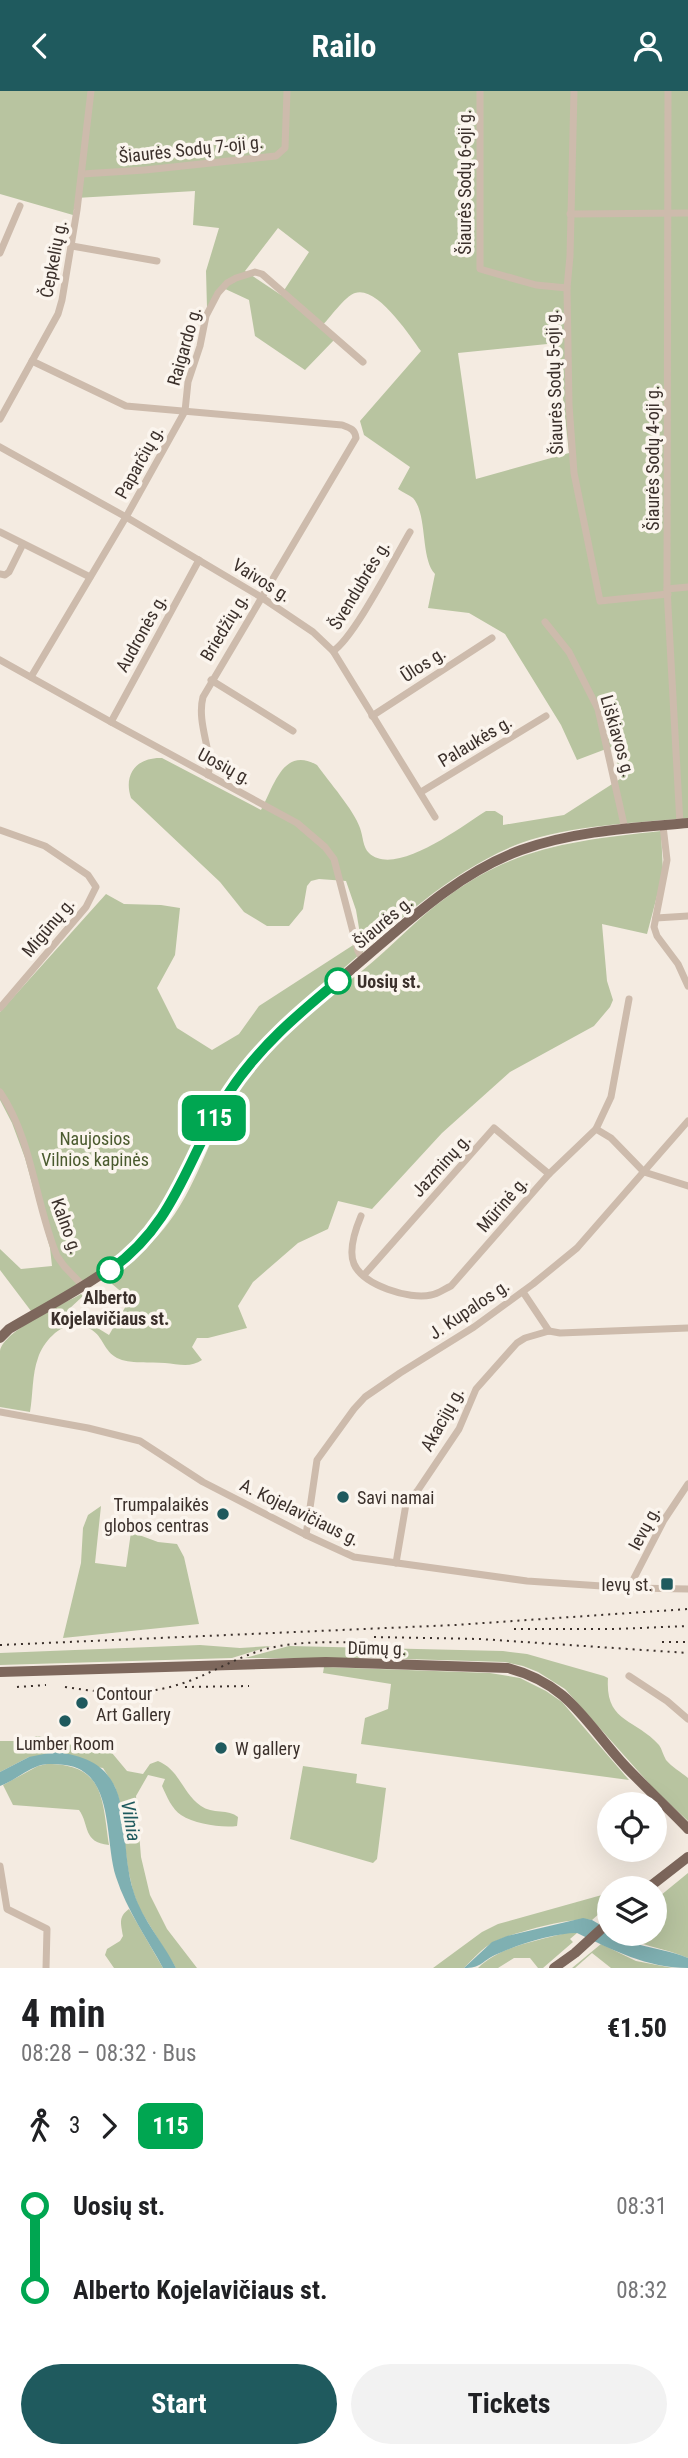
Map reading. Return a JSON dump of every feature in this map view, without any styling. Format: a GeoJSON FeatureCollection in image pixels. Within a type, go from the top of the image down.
{"type":"FeatureCollection","features":[{"type":"Feature","properties":{"kind":"main road","name":"Šiaurės g."},"geometry":{"type":"LineString","coordinates":[[0,1338],[9,1329],[84,1287],[120,1263],[161,1220],[229,1092],[263,1048],[449,889],[497,860],[551,841],[684,823]]}},
{"type":"Feature","properties":{"kind":"main road","name":"Dūmų g."},"geometry":{"type":"LineString","coordinates":[[0,1672],[317,1662],[508,1668],[547,1682],[572,1702],[625,1766],[688,1829]]}},
{"type":"Feature","properties":{"kind":"main road"},"geometry":{"type":"LineString","coordinates":[[663,1876],[688,1857]]}},
{"type":"Feature","properties":{"kind":"main road"},"geometry":{"type":"LineString","coordinates":[[554,1968],[597,1933]]}},
{"type":"Feature","properties":{"kind":"main road"},"geometry":{"type":"LineString","coordinates":[[563,1968],[577,1951]]}},
{"type":"Feature","properties":{"kind":"street","name":"Čepkelių g."},"geometry":{"type":"LineString","coordinates":[[0,419],[58,314],[72,246],[91,91]]}},
{"type":"Feature","properties":{"kind":"street","name":"Šiaurės Sodų 7-oji g."},"geometry":{"type":"LineString","coordinates":[[82,174],[276,156],[285,148],[287,91]]}},
{"type":"Feature","properties":{"kind":"street","name":"Šiaurės Sodų 6-oji g."},"geometry":{"type":"LineString","coordinates":[[480,91],[480,269],[536,285],[566,288]]}},
{"type":"Feature","properties":{"kind":"street","name":"Šiaurės Sodų 5-oji g."},"geometry":{"type":"LineString","coordinates":[[573,91],[570,256],[566,288],[574,473],[600,601],[667,591]]}},
{"type":"Feature","properties":{"kind":"street","name":"Šiaurės Sodų 4-oji g."},"geometry":{"type":"LineString","coordinates":[[668,91],[667,591],[684,823]]}},
{"type":"Feature","properties":{"kind":"street"},"geometry":{"type":"LineString","coordinates":[[0,253],[20,206]]}},
{"type":"Feature","properties":{"kind":"street"},"geometry":{"type":"LineString","coordinates":[[570,214],[688,213]]}},
{"type":"Feature","properties":{"kind":"street"},"geometry":{"type":"LineString","coordinates":[[72,246],[157,261]]}},
{"type":"Feature","properties":{"kind":"street","name":"Raigardo g."},"geometry":{"type":"LineString","coordinates":[[185,411],[188,382],[200,346],[206,316],[218,293],[227,283],[256,272],[271,279],[362,362]]}},
{"type":"Feature","properties":{"kind":"street"},"geometry":{"type":"LineString","coordinates":[[32,361],[117,403],[185,411]]}},
{"type":"Feature","properties":{"kind":"street","name":"Briedžių g."},"geometry":{"type":"LineString","coordinates":[[185,411],[342,425],[356,433],[356,438],[202,697],[200,713],[209,766],[208,775]]}},
{"type":"Feature","properties":{"kind":"street","name":"Paparčių g."},"geometry":{"type":"LineString","coordinates":[[31,677],[185,411]]}},
{"type":"Feature","properties":{"kind":"street","name":"Vaivos g."},"geometry":{"type":"LineString","coordinates":[[0,447],[199,560],[313,632],[333,651],[435,817]]}},
{"type":"Feature","properties":{"kind":"street"},"geometry":{"type":"LineString","coordinates":[[0,532],[90,577]]}},
{"type":"Feature","properties":{"kind":"street","name":"Švendubrės g."},"geometry":{"type":"LineString","coordinates":[[333,651],[341,644],[367,605],[410,532]]}},
{"type":"Feature","properties":{"kind":"street"},"geometry":{"type":"LineString","coordinates":[[0,574],[9,572],[23,544]]}},
{"type":"Feature","properties":{"kind":"street","name":"Audronės g."},"geometry":{"type":"LineString","coordinates":[[111,722],[199,560]]}},
{"type":"Feature","properties":{"kind":"street"},"geometry":{"type":"LineString","coordinates":[[667,591],[688,587]]}},
{"type":"Feature","properties":{"kind":"street","name":"Liškiavos g."},"geometry":{"type":"LineString","coordinates":[[545,622],[569,652],[598,709],[625,829]]}},
{"type":"Feature","properties":{"kind":"street","name":"Ūlos g."},"geometry":{"type":"LineString","coordinates":[[372,716],[492,638]]}},
{"type":"Feature","properties":{"kind":"street","name":"Uosių g."},"geometry":{"type":"LineString","coordinates":[[0,660],[297,823],[325,846],[339,872],[358,951],[363,960]]}},
{"type":"Feature","properties":{"kind":"street"},"geometry":{"type":"LineString","coordinates":[[211,680],[293,731]]}},
{"type":"Feature","properties":{"kind":"street","name":"Palaukės g."},"geometry":{"type":"LineString","coordinates":[[421,792],[546,716]]}},
{"type":"Feature","properties":{"kind":"street"},"geometry":{"type":"LineString","coordinates":[[663,826],[667,860],[654,927],[657,936],[678,964],[688,986]]}},
{"type":"Feature","properties":{"kind":"street","name":"Migūnų g."},"geometry":{"type":"LineString","coordinates":[[0,830],[45,846],[88,875],[96,887],[86,907],[0,1008]]}},
{"type":"Feature","properties":{"kind":"street"},"geometry":{"type":"LineString","coordinates":[[656,918],[688,916]]}},
{"type":"Feature","properties":{"kind":"street","name":"Mūrinė g."},"geometry":{"type":"LineString","coordinates":[[364,1275],[399,1295],[429,1296],[456,1281],[549,1174],[596,1129],[611,1097],[629,999]]}},
{"type":"Feature","properties":{"kind":"street","name":"Kalno g."},"geometry":{"type":"LineString","coordinates":[[0,1093],[14,1119],[29,1158],[57,1256],[84,1287]]}},
{"type":"Feature","properties":{"kind":"street","name":"J. Kupalos g."},"geometry":{"type":"LineString","coordinates":[[306,1535],[317,1460],[365,1397],[523,1292],[591,1234],[688,1121]]}},
{"type":"Feature","properties":{"kind":"street","name":"Jazminų g."},"geometry":{"type":"LineString","coordinates":[[364,1275],[494,1128],[549,1174]]}},
{"type":"Feature","properties":{"kind":"street"},"geometry":{"type":"LineString","coordinates":[[596,1129],[611,1138],[644,1172],[688,1185]]}},
{"type":"Feature","properties":{"kind":"street"},"geometry":{"type":"LineString","coordinates":[[360,1216],[352,1258],[364,1275]]}},
{"type":"Feature","properties":{"kind":"street"},"geometry":{"type":"LineString","coordinates":[[523,1292],[549,1331]]}},
{"type":"Feature","properties":{"kind":"street","name":"Akacijų g."},"geometry":{"type":"LineString","coordinates":[[396,1563],[406,1504],[459,1429],[476,1389],[517,1343],[549,1331],[560,1333],[688,1328]]}},
{"type":"Feature","properties":{"kind":"street","name":"A. Kojelavičiaus g."},"geometry":{"type":"LineString","coordinates":[[0,1412],[140,1441],[203,1482],[354,1557],[527,1581],[688,1589]]}},
{"type":"Feature","properties":{"kind":"street","name":"Ievų g."},"geometry":{"type":"LineString","coordinates":[[632,1588],[632,1582],[664,1520],[688,1484]]}},
{"type":"Feature","properties":{"kind":"street"},"geometry":{"type":"LineString","coordinates":[[629,1676],[667,1700],[688,1719]]}},
{"type":"Feature","properties":{"kind":"street"},"geometry":{"type":"LineString","coordinates":[[0,1866],[7,1909],[47,1929],[46,1968]]}},
{"type":"Feature","properties":{"kind":"green space","name":"Naujosios Vilnios kapinės"},"geometry":{"type":"Polygon","coordinates":[[[0,91],[688,91],[688,818],[603,826],[540,837],[496,854],[428,897],[296,1010],[250,1057],[216,1106],[166,1204],[139,1239],[106,1267],[31,1311],[0,1270],[0,1249],[21,1269],[52,1266],[50,1248],[25,1158],[0,1100],[0,1012],[106,894],[124,904],[180,908],[175,955],[157,988],[177,1028],[212,1050],[239,1034],[259,1006],[361,940],[356,910],[346,881],[311,881],[307,886],[303,909],[289,926],[267,926],[244,912],[220,882],[131,798],[129,781],[139,764],[145,760],[162,758],[261,810],[281,771],[296,761],[305,760],[317,765],[341,796],[360,828],[367,851],[381,859],[411,855],[486,811],[495,811],[503,816],[503,825],[564,815],[620,779],[614,746],[577,760],[561,725],[505,634],[469,613],[428,608],[435,574],[427,558],[421,515],[413,498],[398,489],[410,467],[364,435],[360,421],[421,351],[383,304],[364,293],[355,293],[347,298],[321,327],[334,340],[305,370],[255,336],[249,300],[221,287],[207,308],[206,271],[219,228],[193,225],[195,191],[76,198],[73,215],[0,194],[0,91]],[[278,228],[245,271],[281,295],[309,252],[278,228]],[[557,343],[458,353],[476,479],[569,453],[557,343]]]}},
{"type":"Feature","properties":{"kind":"green space"},"geometry":{"type":"Polygon","coordinates":[[[661,831],[663,873],[647,934],[602,924],[607,981],[613,1000],[594,1026],[510,1072],[442,1133],[372,1209],[338,1201],[328,1229],[298,1243],[253,1282],[238,1306],[247,1328],[208,1338],[197,1338],[192,1347],[202,1360],[184,1365],[122,1360],[109,1352],[92,1330],[83,1326],[67,1326],[52,1336],[41,1350],[36,1364],[30,1412],[0,1407],[0,1351],[4,1343],[22,1327],[81,1294],[83,1296],[68,1310],[109,1335],[130,1299],[112,1284],[163,1230],[180,1206],[223,1115],[243,1081],[269,1050],[299,1021],[374,961],[436,905],[498,866],[523,856],[575,842],[661,831]]]}},
{"type":"Feature","properties":{"kind":"green space"},"geometry":{"type":"Polygon","coordinates":[[[101,1506],[95,1563],[126,1567],[131,1532],[158,1542],[177,1544],[184,1557],[199,1624],[63,1638],[81,1563],[83,1528],[88,1515],[101,1506]]]}},
{"type":"Feature","properties":{"kind":"green space"},"geometry":{"type":"Polygon","coordinates":[[[200,1645],[240,1648],[271,1646],[232,1658],[0,1665],[0,1653],[200,1645]]]}},
{"type":"Feature","properties":{"kind":"green space"},"geometry":{"type":"Polygon","coordinates":[[[289,1646],[503,1651],[527,1654],[604,1676],[608,1678],[608,1693],[616,1712],[650,1736],[659,1745],[666,1760],[688,1778],[688,1821],[667,1801],[667,1792],[657,1792],[654,1789],[565,1689],[523,1666],[505,1662],[372,1658],[245,1658],[289,1646]]]}},
{"type":"Feature","properties":{"kind":"green space"},"geometry":{"type":"Polygon","coordinates":[[[324,1667],[490,1673],[520,1678],[562,1702],[629,1780],[361,1744],[365,1718],[388,1709],[391,1684],[323,1673],[324,1667]]]}},
{"type":"Feature","properties":{"kind":"green space"},"geometry":{"type":"Polygon","coordinates":[[[36,1736],[107,1747],[127,1771],[143,1774],[150,1764],[158,1761],[171,1770],[189,1795],[201,1806],[238,1817],[237,1826],[208,1825],[193,1821],[178,1812],[170,1802],[162,1786],[165,1779],[148,1775],[136,1796],[141,1857],[150,1895],[167,1929],[197,1968],[176,1968],[139,1908],[128,1869],[119,1799],[103,1768],[29,1757],[0,1772],[0,1741],[28,1741],[36,1736]]]}},
{"type":"Feature","properties":{"kind":"green space"},"geometry":{"type":"Polygon","coordinates":[[[47,1764],[80,1770],[90,1777],[102,1799],[109,1845],[91,1837],[79,1810],[13,1805],[3,1785],[47,1764]]]}},
{"type":"Feature","properties":{"kind":"green space"},"geometry":{"type":"Polygon","coordinates":[[[303,1766],[357,1774],[356,1783],[386,1788],[377,1859],[373,1863],[290,1839],[303,1766]]]}},
{"type":"Feature","properties":{"kind":"green space"},"geometry":{"type":"Polygon","coordinates":[[[688,1873],[688,1958],[650,1946],[667,1946],[667,1890],[688,1873]]]}},
{"type":"Feature","properties":{"kind":"green space"},"geometry":{"type":"Polygon","coordinates":[[[597,1896],[597,1916],[592,1920],[571,1920],[502,1938],[490,1944],[464,1968],[433,1968],[482,1932],[498,1924],[597,1896]]]}},
{"type":"Feature","properties":{"kind":"green space"},"geometry":{"type":"Polygon","coordinates":[[[129,1909],[163,1968],[114,1968],[105,1955],[107,1949],[123,1936],[122,1918],[129,1909]]]}},
{"type":"Feature","properties":{"kind":"green space"},"geometry":{"type":"Polygon","coordinates":[[[566,1933],[577,1933],[570,1939],[573,1942],[543,1968],[538,1968],[530,1958],[514,1958],[498,1968],[478,1968],[508,1949],[566,1933]]]}},
{"type":"Feature","properties":{"kind":"green space"},"geometry":{"type":"Polygon","coordinates":[[[599,1946],[605,1946],[636,1961],[673,1968],[611,1968],[592,1953],[572,1968],[599,1946]]]}},
{"type":"Feature","properties":{"kind":"water"},"geometry":{"type":"Polygon","coordinates":[[[54,1752],[82,1758],[102,1769],[114,1784],[124,1824],[134,1893],[176,1968],[163,1968],[126,1901],[112,1862],[105,1809],[92,1780],[81,1770],[48,1764],[33,1768],[0,1786],[0,1772],[29,1757],[54,1752]]]}},
{"type":"Feature","properties":{"kind":"water"},"geometry":{"type":"Polygon","coordinates":[[[583,1918],[597,1923],[597,1942],[577,1933],[557,1935],[495,1955],[478,1966],[464,1968],[492,1942],[583,1918]]]}},
{"type":"Feature","properties":{"kind":"water"},"geometry":{"type":"Polygon","coordinates":[[[604,1946],[645,1946],[669,1952],[688,1958],[688,1968],[658,1965],[604,1946]]]}},
{"type":"Feature","properties":{"kind":"railway"},"geometry":{"type":"LineString","coordinates":[[0,1645],[455,1625],[688,1609]]}},
{"type":"Feature","properties":{"kind":"railway"},"geometry":{"type":"LineString","coordinates":[[514,1629],[688,1626]]}},
{"type":"Feature","properties":{"kind":"railway"},"geometry":{"type":"LineString","coordinates":[[374,1637],[480,1639],[688,1653]]}},
{"type":"Feature","properties":{"kind":"railway"},"geometry":{"type":"LineString","coordinates":[[65,1687],[144,1692],[192,1680],[247,1655],[280,1646],[325,1642],[385,1643]]}},
{"type":"Feature","properties":{"kind":"railway"},"geometry":{"type":"LineString","coordinates":[[662,1642],[688,1642]]}},
{"type":"Feature","properties":{"kind":"railway"},"geometry":{"type":"LineString","coordinates":[[17,1687],[46,1685]]}},
{"type":"Feature","properties":{"kind":"railway"},"geometry":{"type":"LineString","coordinates":[[185,1687],[249,1686]]}},
{"type":"Feature","properties":{"kind":"bus line","name":"115"},"geometry":{"type":"LineString","coordinates":[[110,1270],[138,1247],[161,1220],[212,1122],[247,1066],[290,1022],[338,981]]}},
{"type":"Feature","properties":{"kind":"place","name":"Uosių st."},"geometry":{"type":"Point","coordinates":[338,981]}},
{"type":"Feature","properties":{"kind":"place","name":"Alberto Kojelavičiaus st."},"geometry":{"type":"Point","coordinates":[110,1270]}},
{"type":"Feature","properties":{"kind":"place","name":"Savi namai"},"geometry":{"type":"Point","coordinates":[343,1497]}},
{"type":"Feature","properties":{"kind":"place","name":"Trumpalaikės globos centras"},"geometry":{"type":"Point","coordinates":[223,1514]}},
{"type":"Feature","properties":{"kind":"place","name":"Ievų st."},"geometry":{"type":"Point","coordinates":[667,1584]}},
{"type":"Feature","properties":{"kind":"place","name":"Contour Art Gallery"},"geometry":{"type":"Point","coordinates":[82,1703]}},
{"type":"Feature","properties":{"kind":"place","name":"Lumber Room"},"geometry":{"type":"Point","coordinates":[65,1721]}},
{"type":"Feature","properties":{"kind":"place","name":"W gallery"},"geometry":{"type":"Point","coordinates":[221,1748]}},
{"type":"Feature","properties":{"kind":"water label","name":"Vilnia"},"geometry":{"type":"Point","coordinates":[131,1821]}}]}
